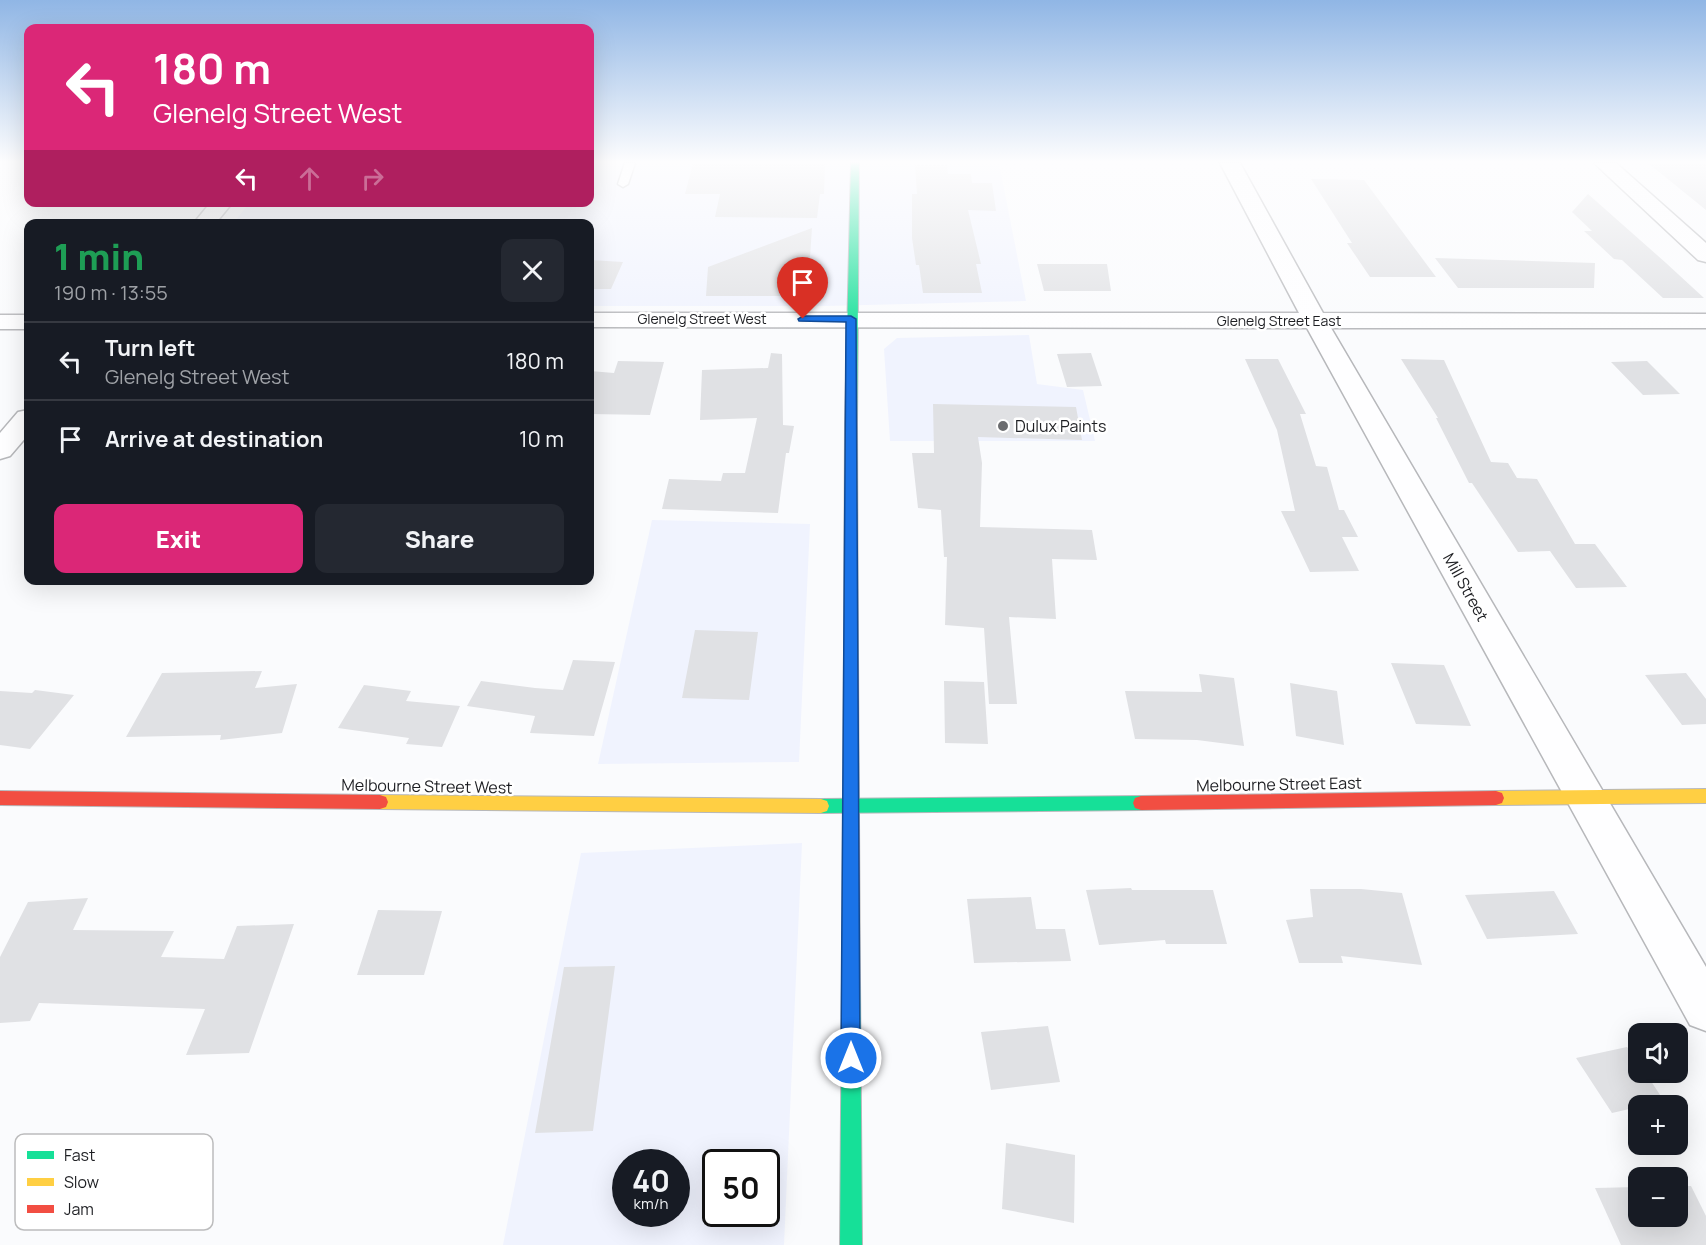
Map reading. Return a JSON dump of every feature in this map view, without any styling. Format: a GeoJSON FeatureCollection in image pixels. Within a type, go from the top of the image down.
{"type":"FeatureCollection","features":[{"type":"Feature","properties":{"kind":"main road"},"geometry":{"type":"LineString","coordinates":[[851,1245],[853,806],[851,319],[854,221]]}},
{"type":"Feature","properties":{"kind":"main road","name":"Melbourne Street East"},"geometry":{"type":"LineString","coordinates":[[853,806],[1706,796]]}},
{"type":"Feature","properties":{"kind":"main road","name":"Melbourne Street West"},"geometry":{"type":"LineString","coordinates":[[0,798],[853,806]]}},
{"type":"Feature","properties":{"kind":"street","name":"Mill Street"},"geometry":{"type":"LineString","coordinates":[[1261,221],[1315,321],[1583,796],[1706,1009]]}},
{"type":"Feature","properties":{"kind":"street"},"geometry":{"type":"LineString","coordinates":[[1669,221],[1706,255]]}},
{"type":"Feature","properties":{"kind":"street","name":"Glenelg Street West"},"geometry":{"type":"LineString","coordinates":[[594,320],[851,319]]}},
{"type":"Feature","properties":{"kind":"street","name":"Glenelg Street East"},"geometry":{"type":"LineString","coordinates":[[851,319],[1706,321]]}},
{"type":"Feature","properties":{"kind":"street"},"geometry":{"type":"LineString","coordinates":[[0,322],[24,322]]}},
{"type":"Feature","properties":{"kind":"street"},"geometry":{"type":"LineString","coordinates":[[0,450],[24,423]]}},
{"type":"Feature","properties":{"kind":"shaded area"},"geometry":{"type":"Polygon","coordinates":[[[594,221],[1010,221],[1026,301],[825,306],[594,306],[594,221]]]}},
{"type":"Feature","properties":{"kind":"shaded area"},"geometry":{"type":"Polygon","coordinates":[[[1029,335],[1037,384],[1083,390],[1095,441],[890,441],[884,349],[897,338],[1029,335]]]}},
{"type":"Feature","properties":{"kind":"shaded area"},"geometry":{"type":"Polygon","coordinates":[[[652,520],[810,524],[799,762],[598,764],[652,520]]]}},
{"type":"Feature","properties":{"kind":"shaded area"},"geometry":{"type":"Polygon","coordinates":[[[802,843],[784,1245],[503,1245],[581,853],[802,843]]]}},
{"type":"Feature","properties":{"kind":"building"},"geometry":{"type":"Polygon","coordinates":[[[912,221],[971,221],[981,264],[976,264],[982,293],[923,293],[912,238],[912,221]]]}},
{"type":"Feature","properties":{"kind":"building"},"geometry":{"type":"Polygon","coordinates":[[[1338,221],[1395,221],[1436,277],[1370,277],[1347,243],[1352,243],[1338,221]]]}},
{"type":"Feature","properties":{"kind":"building"},"geometry":{"type":"Polygon","coordinates":[[[1582,221],[1619,221],[1704,298],[1663,298],[1622,260],[1614,259],[1584,231],[1592,231],[1582,221]]]}},
{"type":"Feature","properties":{"kind":"building"},"geometry":{"type":"Polygon","coordinates":[[[812,228],[808,286],[791,296],[706,296],[708,267],[812,228]]]}},
{"type":"Feature","properties":{"kind":"building"},"geometry":{"type":"Polygon","coordinates":[[[1435,258],[1595,263],[1594,288],[1458,288],[1435,258]]]}},
{"type":"Feature","properties":{"kind":"building"},"geometry":{"type":"Polygon","coordinates":[[[594,260],[623,262],[611,289],[594,289],[594,260]]]}},
{"type":"Feature","properties":{"kind":"building"},"geometry":{"type":"Polygon","coordinates":[[[1037,264],[1107,264],[1111,291],[1044,291],[1037,264]]]}},
{"type":"Feature","properties":{"kind":"building"},"geometry":{"type":"Polygon","coordinates":[[[771,353],[782,354],[783,425],[794,426],[789,453],[786,453],[778,513],[662,509],[669,479],[721,481],[723,473],[745,473],[757,418],[700,420],[702,370],[768,368],[771,353]]]}},
{"type":"Feature","properties":{"kind":"building"},"geometry":{"type":"Polygon","coordinates":[[[1091,353],[1102,386],[1067,387],[1057,354],[1091,353]]]}},
{"type":"Feature","properties":{"kind":"building"},"geometry":{"type":"Polygon","coordinates":[[[1245,359],[1278,359],[1306,414],[1300,414],[1316,466],[1327,467],[1339,510],[1344,510],[1358,537],[1342,537],[1359,571],[1310,572],[1281,511],[1295,511],[1277,430],[1245,359]]]}},
{"type":"Feature","properties":{"kind":"building"},"geometry":{"type":"Polygon","coordinates":[[[1401,359],[1444,360],[1491,462],[1508,463],[1517,478],[1537,479],[1575,544],[1595,544],[1627,587],[1576,588],[1550,551],[1518,552],[1472,483],[1469,483],[1436,418],[1438,418],[1401,359]]]}},
{"type":"Feature","properties":{"kind":"building"},"geometry":{"type":"Polygon","coordinates":[[[618,361],[664,362],[650,415],[594,414],[594,371],[614,373],[618,361]]]}},
{"type":"Feature","properties":{"kind":"building"},"geometry":{"type":"Polygon","coordinates":[[[1647,361],[1680,394],[1643,395],[1611,362],[1647,361]]]}},
{"type":"Feature","properties":{"kind":"building"},"geometry":{"type":"Polygon","coordinates":[[[933,404],[1076,407],[1082,440],[978,437],[982,463],[980,527],[1092,530],[1097,560],[1052,559],[1056,619],[1009,617],[1017,704],[989,704],[984,628],[945,625],[947,557],[944,557],[941,510],[918,508],[912,453],[934,453],[933,404]]]}},
{"type":"Feature","properties":{"kind":"building"},"geometry":{"type":"Polygon","coordinates":[[[695,630],[758,632],[749,700],[682,698],[695,630]]]}},
{"type":"Feature","properties":{"kind":"building"},"geometry":{"type":"Polygon","coordinates":[[[573,660],[615,662],[594,736],[530,733],[535,716],[467,706],[481,681],[563,690],[573,660]]]}},
{"type":"Feature","properties":{"kind":"building"},"geometry":{"type":"Polygon","coordinates":[[[1391,663],[1444,665],[1471,726],[1416,724],[1391,663]]]}},
{"type":"Feature","properties":{"kind":"building"},"geometry":{"type":"Polygon","coordinates":[[[262,671],[255,688],[297,684],[282,733],[220,740],[221,735],[126,737],[162,673],[262,671]]]}},
{"type":"Feature","properties":{"kind":"building"},"geometry":{"type":"Polygon","coordinates":[[[1686,673],[1706,699],[1706,724],[1682,725],[1645,675],[1686,673]]]}},
{"type":"Feature","properties":{"kind":"building"},"geometry":{"type":"Polygon","coordinates":[[[1199,674],[1234,678],[1244,746],[1197,740],[1135,739],[1125,691],[1202,692],[1199,674]]]}},
{"type":"Feature","properties":{"kind":"building"},"geometry":{"type":"Polygon","coordinates":[[[944,681],[984,682],[988,744],[945,743],[944,681]]]}},
{"type":"Feature","properties":{"kind":"building"},"geometry":{"type":"Polygon","coordinates":[[[1290,683],[1337,691],[1344,745],[1296,736],[1290,683]]]}},
{"type":"Feature","properties":{"kind":"building"},"geometry":{"type":"Polygon","coordinates":[[[364,685],[411,691],[406,701],[460,706],[442,747],[406,744],[409,738],[338,728],[364,685]]]}},
{"type":"Feature","properties":{"kind":"building"},"geometry":{"type":"Polygon","coordinates":[[[35,690],[74,695],[30,749],[0,745],[0,691],[32,693],[35,690]]]}},
{"type":"Feature","properties":{"kind":"building"},"geometry":{"type":"Polygon","coordinates":[[[1131,888],[1132,890],[1213,890],[1227,944],[1166,944],[1165,940],[1099,945],[1086,890],[1131,888]]]}},
{"type":"Feature","properties":{"kind":"building"},"geometry":{"type":"Polygon","coordinates":[[[1310,889],[1361,889],[1402,893],[1422,965],[1341,956],[1343,963],[1299,963],[1286,920],[1313,917],[1310,889]]]}},
{"type":"Feature","properties":{"kind":"building"},"geometry":{"type":"Polygon","coordinates":[[[1554,891],[1578,934],[1487,939],[1465,895],[1554,891]]]}},
{"type":"Feature","properties":{"kind":"building"},"geometry":{"type":"Polygon","coordinates":[[[1031,897],[1036,929],[1065,929],[1071,961],[974,963],[967,899],[1031,897]]]}},
{"type":"Feature","properties":{"kind":"building"},"geometry":{"type":"Polygon","coordinates":[[[88,898],[73,930],[174,931],[161,957],[224,959],[237,926],[294,924],[249,1053],[186,1055],[205,1009],[39,1003],[30,1021],[0,1023],[0,957],[28,902],[88,898]]]}},
{"type":"Feature","properties":{"kind":"building"},"geometry":{"type":"Polygon","coordinates":[[[378,910],[442,911],[424,975],[357,975],[378,910]]]}},
{"type":"Feature","properties":{"kind":"building"},"geometry":{"type":"Polygon","coordinates":[[[615,966],[593,1131],[535,1133],[564,967],[615,966]]]}},
{"type":"Feature","properties":{"kind":"building"},"geometry":{"type":"Polygon","coordinates":[[[1048,1026],[1060,1082],[991,1090],[981,1032],[1048,1026]]]}},
{"type":"Feature","properties":{"kind":"building"},"geometry":{"type":"Polygon","coordinates":[[[1627,1047],[1628,1083],[1652,1083],[1660,1095],[1628,1095],[1628,1109],[1612,1113],[1576,1058],[1627,1047]]]}},
{"type":"Feature","properties":{"kind":"building"},"geometry":{"type":"Polygon","coordinates":[[[1006,1143],[1075,1155],[1074,1223],[1002,1209],[1006,1143]]]}},
{"type":"Feature","properties":{"kind":"building"},"geometry":{"type":"Polygon","coordinates":[[[1688,1186],[1691,1186],[1706,1216],[1706,1245],[1621,1245],[1595,1188],[1628,1187],[1628,1227],[1688,1227],[1688,1186]]]}},
{"type":"Feature","properties":{"kind":"traffic: fast"},"geometry":{"type":"LineString","coordinates":[[851,424],[854,221]]}},
{"type":"Feature","properties":{"kind":"traffic: fast"},"geometry":{"type":"LineString","coordinates":[[821,806],[1141,803]]}},
{"type":"Feature","properties":{"kind":"traffic: fast"},"geometry":{"type":"LineString","coordinates":[[851,982],[851,1245]]}},
{"type":"Feature","properties":{"kind":"traffic: slow"},"geometry":{"type":"LineString","coordinates":[[851,424],[851,656]]}},
{"type":"Feature","properties":{"kind":"traffic: slow"},"geometry":{"type":"LineString","coordinates":[[1496,798],[1706,796]]}},
{"type":"Feature","properties":{"kind":"traffic: slow"},"geometry":{"type":"LineString","coordinates":[[380,802],[821,806]]}},
{"type":"Feature","properties":{"kind":"traffic: jam"},"geometry":{"type":"LineString","coordinates":[[851,656],[851,982]]}},
{"type":"Feature","properties":{"kind":"traffic: jam"},"geometry":{"type":"LineString","coordinates":[[0,798],[380,802]]}},
{"type":"Feature","properties":{"kind":"traffic: jam"},"geometry":{"type":"LineString","coordinates":[[1141,803],[1496,798]]}},
{"type":"Feature","properties":{"kind":"place","name":"Dulux Paints"},"geometry":{"type":"Point","coordinates":[1003,426]}},
{"type":"Feature","properties":{"kind":"route"},"geometry":{"type":"LineString","coordinates":[[803,319],[851,319],[853,806],[851,1058]]}}]}
